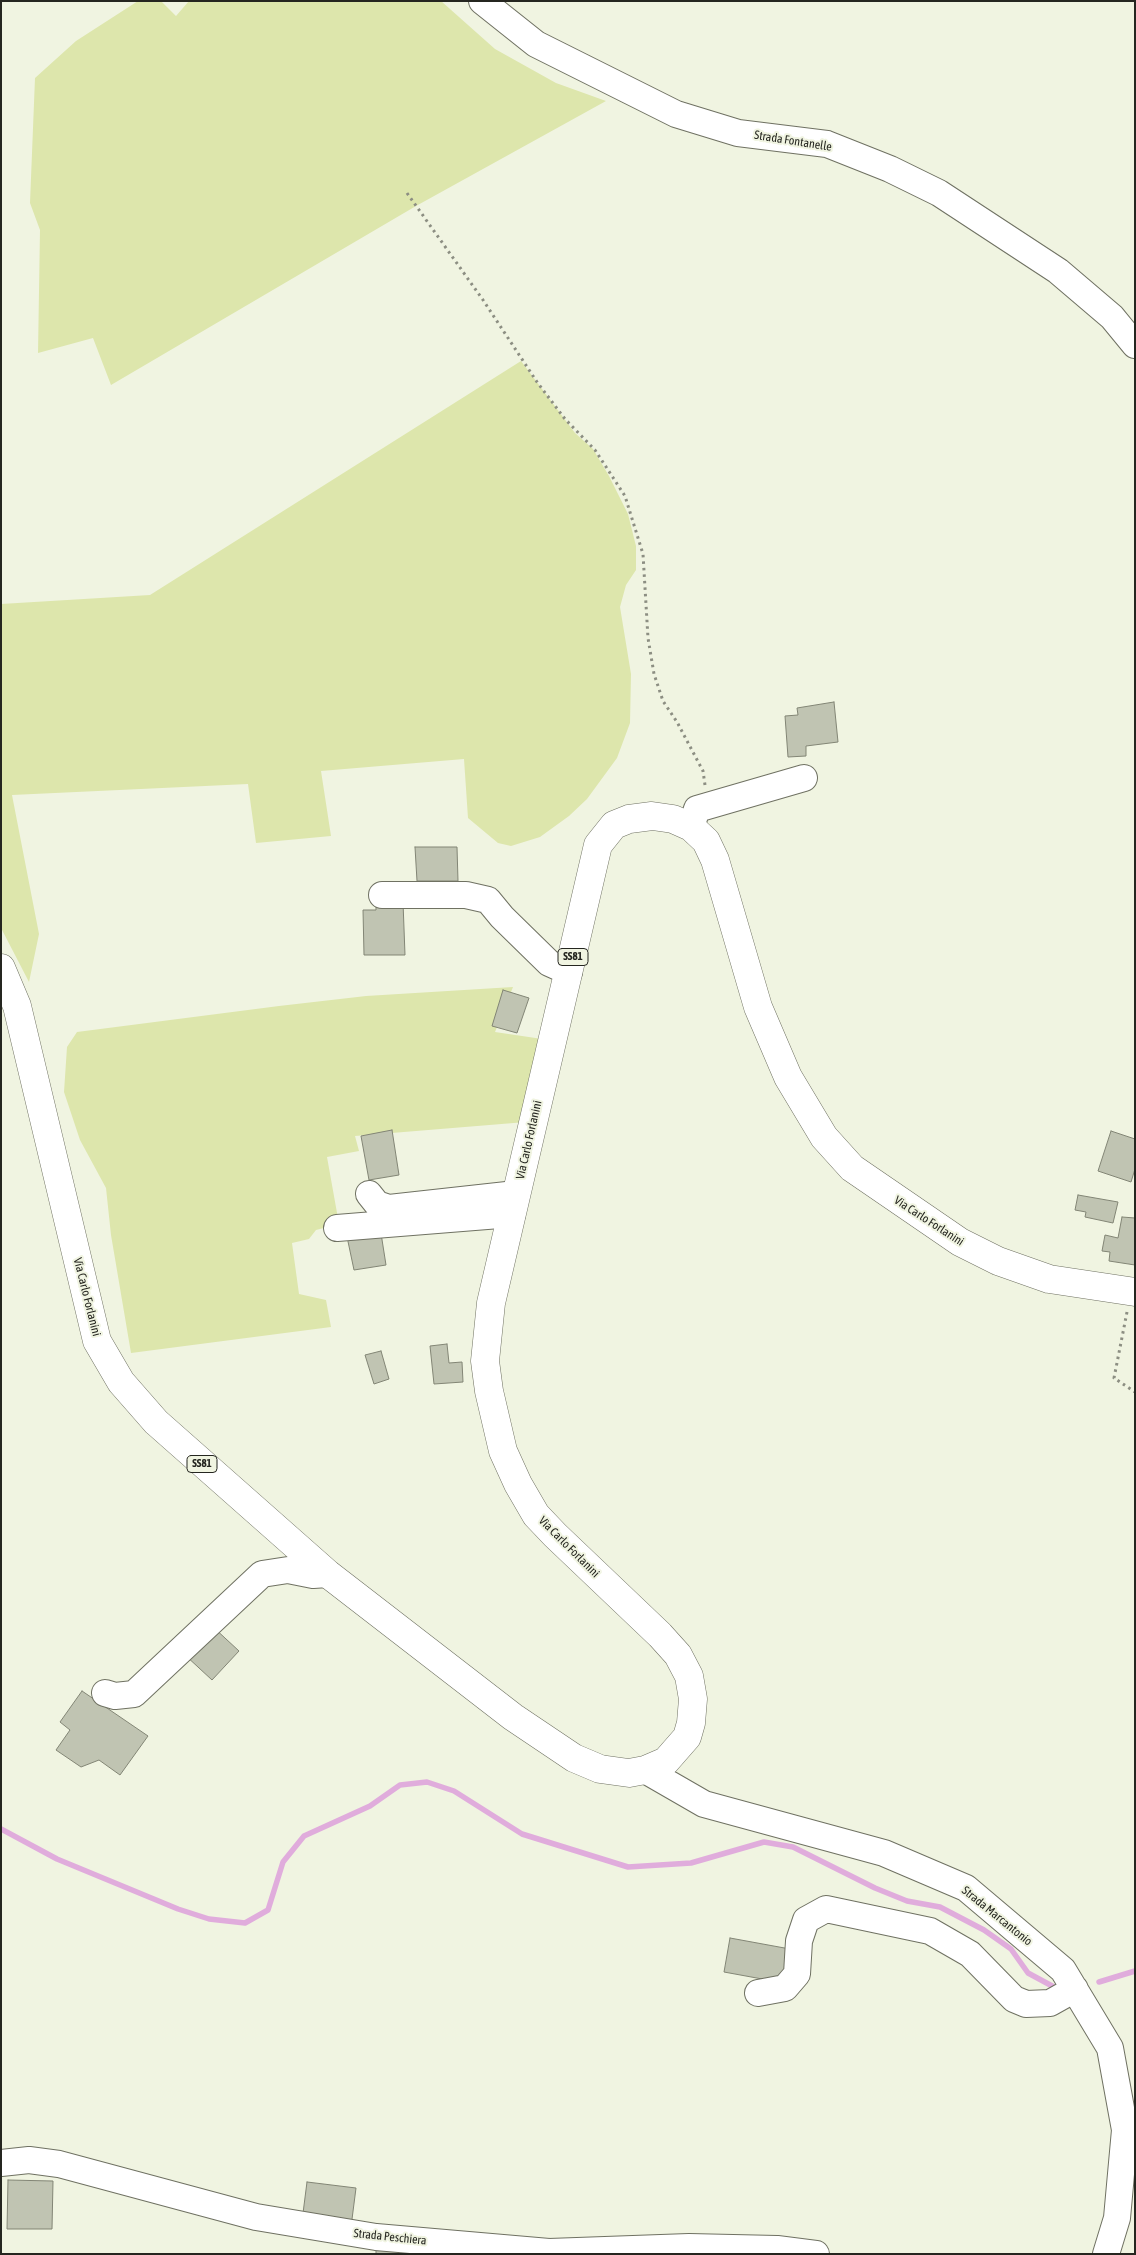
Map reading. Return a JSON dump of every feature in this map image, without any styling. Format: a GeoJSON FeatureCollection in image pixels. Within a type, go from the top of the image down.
{"type":"FeatureCollection","features":[{"type":"Feature","properties":{"kind":"main road","name":"Via Carlo Forlanini"},"geometry":{"type":"LineString","coordinates":[[1,968],[17,1006],[97,1341],[122,1382],[156,1422],[328,1574],[513,1717],[574,1758],[600,1769],[629,1773],[645,1770],[666,1761],[687,1737],[691,1723],[693,1700],[689,1676],[678,1655],[660,1635],[555,1535],[536,1514],[518,1484],[503,1452],[489,1391],[485,1361],[491,1303],[598,845],[614,825],[629,819],[652,816],[673,819],[691,827],[706,841],[715,860],[758,1007],[788,1077],[824,1137],[852,1168],[960,1242],[998,1261],[1049,1278],[1133,1292]]}},
{"type":"Feature","properties":{"kind":"street","name":"Strada Fontanelle"},"geometry":{"type":"LineString","coordinates":[[482,1],[536,44],[676,114],[738,133],[828,144],[890,169],[938,193],[1058,271],[1112,317],[1135,345]]}},
{"type":"Feature","properties":{"kind":"street"},"geometry":{"type":"LineString","coordinates":[[691,827],[697,809],[804,778]]}},
{"type":"Feature","properties":{"kind":"street"},"geometry":{"type":"LineString","coordinates":[[382,895],[466,895],[488,900],[502,917],[550,964],[569,972]]}},
{"type":"Feature","properties":{"kind":"street"},"geometry":{"type":"LineString","coordinates":[[368,1194],[377,1204],[389,1208],[514,1204]]}},
{"type":"Feature","properties":{"kind":"street"},"geometry":{"type":"LineString","coordinates":[[337,1228],[514,1204]]}},
{"type":"Feature","properties":{"kind":"street"},"geometry":{"type":"LineString","coordinates":[[105,1693],[115,1696],[134,1694],[262,1574],[288,1570],[314,1575],[328,1574]]}},
{"type":"Feature","properties":{"kind":"street","name":"Strada Marcantonio"},"geometry":{"type":"LineString","coordinates":[[645,1770],[704,1804],[884,1854],[966,1888],[1063,1970],[1110,2048],[1125,2130],[1117,2218],[1106,2254]]}},
{"type":"Feature","properties":{"kind":"street"},"geometry":{"type":"LineString","coordinates":[[758,1993],[785,1988],[797,1974],[799,1942],[806,1920],[826,1909],[930,1931],[970,1954],[1014,1998],[1026,2004],[1050,2003],[1074,1989]]}},
{"type":"Feature","properties":{"kind":"street","name":"Strada Peschiera"},"geometry":{"type":"LineString","coordinates":[[1,2163],[29,2160],[59,2164],[256,2218],[376,2236],[434,2248],[549,2252],[690,2247],[777,2249],[816,2254]]}},
{"type":"Feature","properties":{"kind":"path"},"geometry":{"type":"LineString","coordinates":[[407,193],[483,300],[537,382],[566,419],[596,450],[625,496],[643,554],[648,638],[654,674],[663,702],[677,722],[703,771],[708,806]]}},
{"type":"Feature","properties":{"kind":"path"},"geometry":{"type":"LineString","coordinates":[[1133,1292],[1114,1378],[1135,1392]]}},
{"type":"Feature","properties":{"kind":"green space"},"geometry":{"type":"Polygon","coordinates":[[[138,1],[161,1],[176,16],[189,1],[441,1],[495,49],[556,83],[606,101],[416,206],[111,385],[93,338],[38,353],[40,230],[30,203],[35,78],[76,41],[138,1]]]}},
{"type":"Feature","properties":{"kind":"green space"},"geometry":{"type":"Polygon","coordinates":[[[521,361],[575,433],[593,449],[628,514],[636,546],[636,570],[626,585],[620,607],[631,674],[630,723],[617,758],[587,799],[569,816],[540,837],[511,846],[498,843],[468,818],[464,759],[321,771],[331,836],[256,843],[248,784],[12,795],[39,934],[29,982],[1,928],[1,604],[150,595],[521,361]]]}},
{"type":"Feature","properties":{"kind":"green space"},"geometry":{"type":"Polygon","coordinates":[[[513,987],[495,1032],[549,1040],[526,1122],[355,1136],[359,1151],[327,1157],[339,1224],[316,1230],[309,1239],[292,1243],[299,1294],[326,1300],[331,1327],[131,1353],[111,1235],[106,1188],[80,1140],[64,1092],[67,1047],[77,1032],[366,996],[513,987]]]}},
{"type":"Feature","properties":{"kind":"building"},"geometry":{"type":"Polygon","coordinates":[[[834,702],[838,742],[806,746],[806,756],[788,757],[785,716],[798,715],[797,708],[834,702]]]}},
{"type":"Feature","properties":{"kind":"building"},"geometry":{"type":"Polygon","coordinates":[[[415,847],[457,847],[458,881],[417,881],[415,847]]]}},
{"type":"Feature","properties":{"kind":"building"},"geometry":{"type":"Polygon","coordinates":[[[376,902],[403,902],[405,955],[364,955],[363,910],[376,910],[376,902]]]}},
{"type":"Feature","properties":{"kind":"building"},"geometry":{"type":"Polygon","coordinates":[[[503,990],[529,998],[517,1033],[492,1026],[503,990]]]}},
{"type":"Feature","properties":{"kind":"building"},"geometry":{"type":"Polygon","coordinates":[[[392,1130],[399,1175],[369,1180],[361,1136],[392,1130]]]}},
{"type":"Feature","properties":{"kind":"building"},"geometry":{"type":"Polygon","coordinates":[[[1111,1131],[1135,1139],[1135,1169],[1131,1182],[1098,1171],[1111,1131]]]}},
{"type":"Feature","properties":{"kind":"building"},"geometry":{"type":"Polygon","coordinates":[[[1078,1195],[1118,1202],[1113,1223],[1085,1217],[1086,1212],[1075,1210],[1078,1195]]]}},
{"type":"Feature","properties":{"kind":"building"},"geometry":{"type":"Polygon","coordinates":[[[1122,1217],[1135,1218],[1135,1265],[1109,1261],[1110,1252],[1102,1251],[1105,1235],[1118,1238],[1122,1217]]]}},
{"type":"Feature","properties":{"kind":"building"},"geometry":{"type":"Polygon","coordinates":[[[380,1227],[386,1265],[354,1270],[346,1232],[380,1227]]]}},
{"type":"Feature","properties":{"kind":"building"},"geometry":{"type":"Polygon","coordinates":[[[447,1344],[449,1363],[462,1362],[463,1382],[434,1384],[430,1346],[447,1344]]]}},
{"type":"Feature","properties":{"kind":"building"},"geometry":{"type":"Polygon","coordinates":[[[381,1351],[389,1379],[374,1384],[365,1355],[381,1351]]]}},
{"type":"Feature","properties":{"kind":"building"},"geometry":{"type":"Polygon","coordinates":[[[212,1626],[239,1651],[212,1680],[185,1655],[212,1626]]]}},
{"type":"Feature","properties":{"kind":"building"},"geometry":{"type":"Polygon","coordinates":[[[82,1691],[148,1736],[120,1775],[99,1760],[81,1767],[56,1750],[70,1730],[60,1722],[82,1691]]]}},
{"type":"Feature","properties":{"kind":"building"},"geometry":{"type":"Polygon","coordinates":[[[730,1938],[790,1949],[784,1983],[724,1972],[730,1938]]]}},
{"type":"Feature","properties":{"kind":"building"},"geometry":{"type":"Polygon","coordinates":[[[8,2180],[53,2181],[52,2229],[7,2229],[8,2180]]]}},
{"type":"Feature","properties":{"kind":"building"},"geometry":{"type":"Polygon","coordinates":[[[307,2182],[356,2188],[351,2227],[302,2221],[307,2182]]]}},
{"type":"Feature","properties":{"kind":"building"},"geometry":{"type":"Polygon","coordinates":[[[376,2246],[426,2254],[376,2254],[376,2246]]]}},
{"type":"Feature","properties":{"kind":"waterway"},"geometry":{"type":"LineString","coordinates":[[1,1829],[57,1859],[178,1909],[209,1919],[245,1923],[268,1910],[283,1862],[304,1836],[370,1806],[400,1785],[427,1782],[454,1791],[522,1834],[628,1867],[691,1863],[764,1842],[793,1847],[875,1888],[907,1901],[940,1907],[984,1930],[1011,1949],[1028,1973],[1054,1987]]}},
{"type":"Feature","properties":{"kind":"waterway"},"geometry":{"type":"LineString","coordinates":[[1099,1982],[1135,1971]]}}]}
